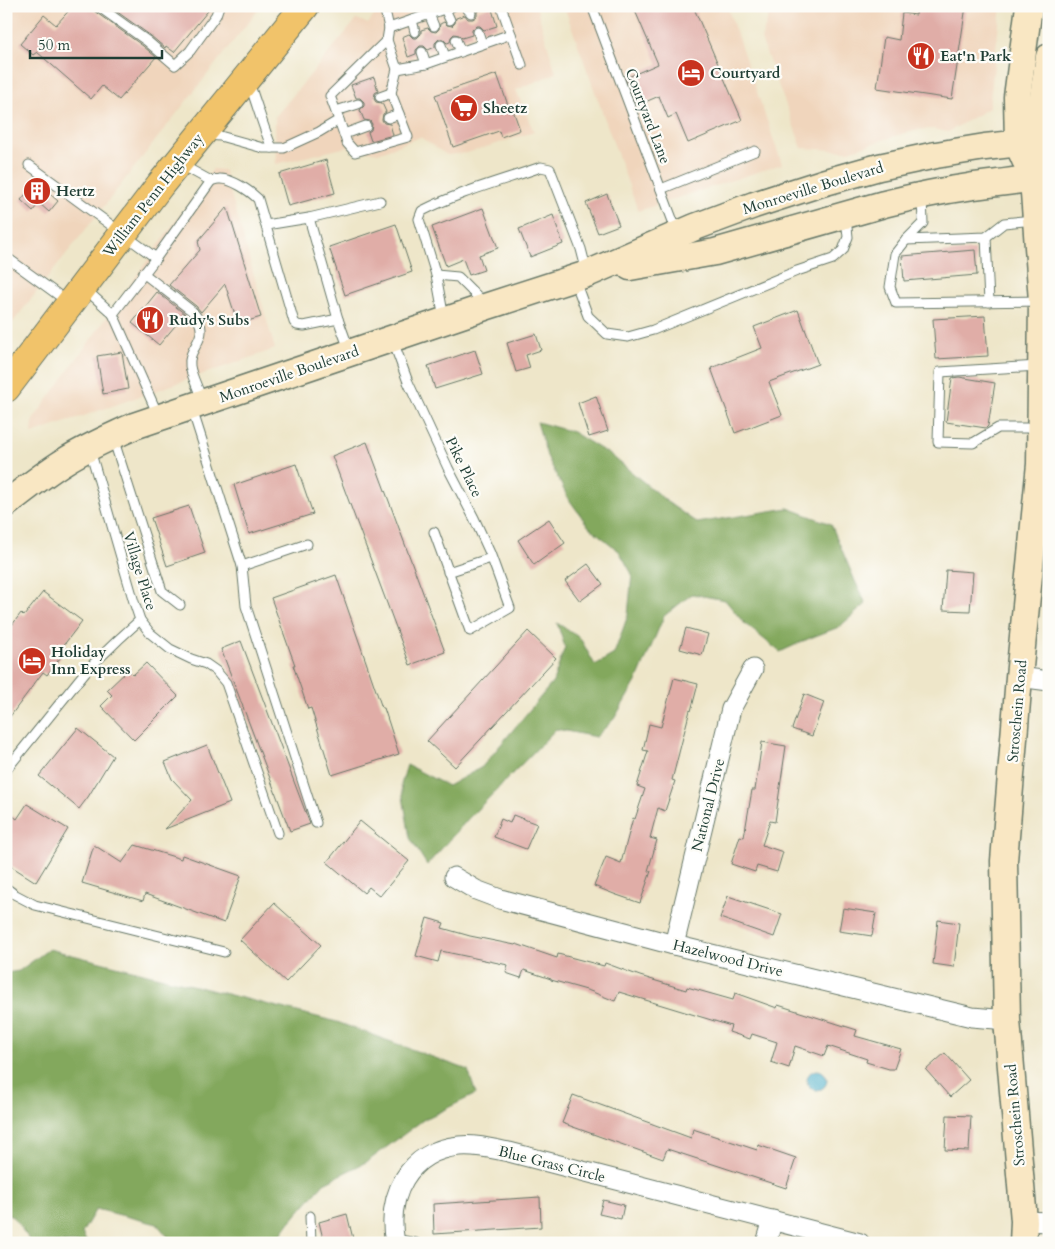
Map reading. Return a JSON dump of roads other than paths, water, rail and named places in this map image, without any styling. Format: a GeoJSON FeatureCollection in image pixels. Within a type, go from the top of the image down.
{"type":"FeatureCollection","features":[{"type":"Feature","properties":{"kind":"highway","name":"William Penn Highway"},"geometry":{"type":"LineString","coordinates":[[12,377],[200,135],[305,6]]}},
{"type":"Feature","properties":{"kind":"main road","name":"Stroschein Road"},"geometry":{"type":"LineString","coordinates":[[1029,6],[1017,97],[1035,142],[1041,177],[1036,220],[1042,301],[1040,464],[1019,677],[1004,861],[1007,1020],[1032,1229]]}},
{"type":"Feature","properties":{"kind":"main road","name":"Stroschein Road"},"geometry":{"type":"LineString","coordinates":[[1035,142],[1048,70]]}},
{"type":"Feature","properties":{"kind":"main road","name":"Monroeville Boulevard"},"geometry":{"type":"LineString","coordinates":[[6,504],[45,474],[89,447],[112,436],[197,404],[488,306],[581,277],[695,227],[754,205],[879,167],[985,147],[1035,142]]}},
{"type":"Feature","properties":{"kind":"main road","name":"Monroeville Boulevard"},"geometry":{"type":"LineString","coordinates":[[581,277],[715,252],[884,204],[966,187],[1041,177]]}},
{"type":"Feature","properties":{"kind":"street","name":"National Drive"},"geometry":{"type":"LineString","coordinates":[[674,945],[731,709],[753,669]]}},
{"type":"Feature","properties":{"kind":"street"},"geometry":{"type":"LineString","coordinates":[[1019,677],[1049,681]]}},
{"type":"Feature","properties":{"kind":"street","name":"Hazelwood Drive"},"geometry":{"type":"LineString","coordinates":[[454,877],[476,890],[500,899],[674,945],[972,1017],[1007,1020]]}},
{"type":"Feature","properties":{"kind":"street","name":"Blue Grass Circle"},"geometry":{"type":"LineString","coordinates":[[394,1241],[392,1215],[395,1199],[408,1173],[431,1154],[460,1145],[509,1152],[860,1243]]}},
{"type":"Feature","properties":{"kind":"street"},"geometry":{"type":"LineString","coordinates":[[766,1243],[773,1220]]}},
{"type":"Feature","properties":{"kind":"lane"},"geometry":{"type":"LineString","coordinates":[[98,6],[147,41],[174,65],[190,51],[216,15],[219,6]]}},
{"type":"Feature","properties":{"kind":"lane"},"geometry":{"type":"LineString","coordinates":[[384,6],[389,28],[387,40],[397,69],[391,93],[408,137],[355,152],[347,143],[330,96],[387,40]]}},
{"type":"Feature","properties":{"kind":"lane"},"geometry":{"type":"LineString","coordinates":[[501,6],[522,64]]}},
{"type":"Feature","properties":{"kind":"lane","name":"Courtyard Lane"},"geometry":{"type":"LineString","coordinates":[[592,6],[678,235]]}},
{"type":"Feature","properties":{"kind":"lane"},"geometry":{"type":"LineString","coordinates":[[389,28],[449,8],[450,20]]}},
{"type":"Feature","properties":{"kind":"lane"},"geometry":{"type":"LineString","coordinates":[[429,14],[434,26]]}},
{"type":"Feature","properties":{"kind":"lane"},"geometry":{"type":"LineString","coordinates":[[412,20],[415,32]]}},
{"type":"Feature","properties":{"kind":"lane"},"geometry":{"type":"LineString","coordinates":[[478,32],[482,44]]}},
{"type":"Feature","properties":{"kind":"lane"},"geometry":{"type":"LineString","coordinates":[[397,69],[426,64],[511,34]]}},
{"type":"Feature","properties":{"kind":"lane"},"geometry":{"type":"LineString","coordinates":[[456,40],[460,52]]}},
{"type":"Feature","properties":{"kind":"lane"},"geometry":{"type":"LineString","coordinates":[[441,45],[445,57]]}},
{"type":"Feature","properties":{"kind":"lane"},"geometry":{"type":"LineString","coordinates":[[422,52],[426,64]]}},
{"type":"Feature","properties":{"kind":"lane"},"geometry":{"type":"LineString","coordinates":[[247,77],[272,148]]}},
{"type":"Feature","properties":{"kind":"lane"},"geometry":{"type":"LineString","coordinates":[[380,97],[391,93]]}},
{"type":"Feature","properties":{"kind":"lane"},"geometry":{"type":"LineString","coordinates":[[336,111],[358,104]]}},
{"type":"Feature","properties":{"kind":"lane"},"geometry":{"type":"LineString","coordinates":[[388,118],[398,114]]}},
{"type":"Feature","properties":{"kind":"lane"},"geometry":{"type":"LineString","coordinates":[[200,135],[220,136],[263,148],[284,148],[319,132],[339,120]]}},
{"type":"Feature","properties":{"kind":"lane"},"geometry":{"type":"LineString","coordinates":[[344,134],[366,126]]}},
{"type":"Feature","properties":{"kind":"lane"},"geometry":{"type":"LineString","coordinates":[[661,189],[755,151]]}},
{"type":"Feature","properties":{"kind":"lane"},"geometry":{"type":"LineString","coordinates":[[178,163],[211,181]]}},
{"type":"Feature","properties":{"kind":"lane"},"geometry":{"type":"LineString","coordinates":[[29,165],[156,258]]}},
{"type":"Feature","properties":{"kind":"lane"},"geometry":{"type":"LineString","coordinates":[[445,321],[436,275],[419,219],[422,211],[470,191],[541,167],[550,169],[581,249],[581,277],[588,316],[607,334],[628,337],[653,330],[832,258],[843,250],[848,237],[846,215]]}},
{"type":"Feature","properties":{"kind":"lane"},"geometry":{"type":"LineString","coordinates":[[113,314],[211,181],[219,178],[238,185],[258,199],[294,322],[297,325],[304,326],[338,319]]}},
{"type":"Feature","properties":{"kind":"lane"},"geometry":{"type":"LineString","coordinates":[[922,196],[923,224],[906,240],[895,254],[890,287],[896,303],[1042,301]]}},
{"type":"Feature","properties":{"kind":"lane"},"geometry":{"type":"LineString","coordinates":[[266,225],[309,218],[380,201]]}},
{"type":"Feature","properties":{"kind":"lane"},"geometry":{"type":"LineString","coordinates":[[309,218],[338,319],[350,353]]}},
{"type":"Feature","properties":{"kind":"lane"},"geometry":{"type":"LineString","coordinates":[[906,240],[986,237],[1004,223],[1036,220]]}},
{"type":"Feature","properties":{"kind":"lane"},"geometry":{"type":"LineString","coordinates":[[986,237],[989,302]]}},
{"type":"Feature","properties":{"kind":"lane"},"geometry":{"type":"LineString","coordinates":[[6,256],[113,314],[159,418]]}},
{"type":"Feature","properties":{"kind":"lane"},"geometry":{"type":"LineString","coordinates":[[144,273],[192,311],[200,323],[201,334],[191,357],[190,365],[197,404],[242,566],[246,606],[316,823]]}},
{"type":"Feature","properties":{"kind":"lane"},"geometry":{"type":"LineString","coordinates":[[436,275],[458,277],[488,306]]}},
{"type":"Feature","properties":{"kind":"lane","name":"Pike Place"},"geometry":{"type":"LineString","coordinates":[[392,339],[408,382],[448,468],[474,518],[510,608],[470,631],[448,572]]}},
{"type":"Feature","properties":{"kind":"lane"},"geometry":{"type":"LineString","coordinates":[[1040,428],[998,428],[973,443],[938,442],[940,372],[1041,365]]}},
{"type":"Feature","properties":{"kind":"lane"},"geometry":{"type":"LineString","coordinates":[[112,436],[162,591],[180,605]]}},
{"type":"Feature","properties":{"kind":"lane","name":"Village Place"},"geometry":{"type":"LineString","coordinates":[[89,447],[140,620],[150,633],[170,649],[206,664],[216,671],[226,683],[278,833]]}},
{"type":"Feature","properties":{"kind":"lane"},"geometry":{"type":"LineString","coordinates":[[434,532],[448,572],[491,558]]}},
{"type":"Feature","properties":{"kind":"lane"},"geometry":{"type":"LineString","coordinates":[[242,566],[307,544]]}},
{"type":"Feature","properties":{"kind":"lane"},"geometry":{"type":"LineString","coordinates":[[6,770],[86,671],[140,620]]}},
{"type":"Feature","properties":{"kind":"lane"},"geometry":{"type":"LineString","coordinates":[[6,888],[35,905],[224,952]]}},
{"type":"Feature","properties":{"kind":"lane"},"geometry":{"type":"LineString","coordinates":[[310,1216],[311,1243]]}},
{"type":"Feature","properties":{"kind":"lane"},"geometry":{"type":"LineString","coordinates":[[394,1241],[416,1243]]}},
{"type":"Feature","properties":{"kind":"water"},"geometry":{"type":"Polygon","coordinates":[[[817,1070],[824,1073],[827,1080],[824,1087],[817,1090],[810,1087],[807,1080],[810,1073],[817,1070]]]}},
{"type":"Feature","properties":{"kind":"place","name":"Eat'n Park"},"geometry":{"type":"Point","coordinates":[921,56]}},
{"type":"Feature","properties":{"kind":"place","name":"Courtyard"},"geometry":{"type":"Point","coordinates":[691,73]}},
{"type":"Feature","properties":{"kind":"place","name":"Sheetz"},"geometry":{"type":"Point","coordinates":[464,108]}},
{"type":"Feature","properties":{"kind":"place","name":"Hertz"},"geometry":{"type":"Point","coordinates":[37,191]}},
{"type":"Feature","properties":{"kind":"place","name":"Rudy's Subs"},"geometry":{"type":"Point","coordinates":[150,320]}},
{"type":"Feature","properties":{"kind":"place","name":"Holiday Inn Express"},"geometry":{"type":"Point","coordinates":[32,661]}}]}
